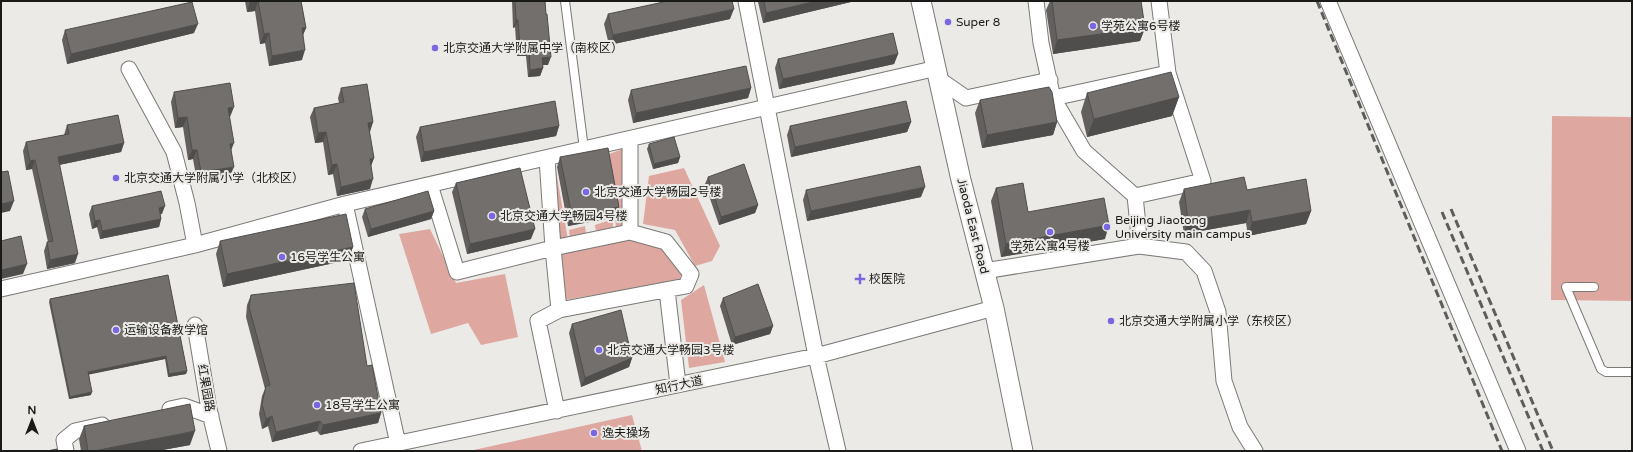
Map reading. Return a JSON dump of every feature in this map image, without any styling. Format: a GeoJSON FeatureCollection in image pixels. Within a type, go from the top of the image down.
{"type":"FeatureCollection","features":[{"type":"Feature","properties":{"kind":"street"},"geometry":{"type":"LineString","coordinates":[[746,1],[816,356],[838,451]]}},
{"type":"Feature","properties":{"kind":"street","name":"Jiaoda East Road"},"geometry":{"type":"LineString","coordinates":[[921,1],[961,180],[994,308],[1024,451]]}},
{"type":"Feature","properties":{"kind":"street"},"geometry":{"type":"LineString","coordinates":[[1036,1],[1041,43],[1053,98],[1084,151],[1135,196],[1139,246]]}},
{"type":"Feature","properties":{"kind":"street"},"geometry":{"type":"LineString","coordinates":[[1135,196],[1203,181],[1168,72],[1159,1]]}},
{"type":"Feature","properties":{"kind":"street"},"geometry":{"type":"LineString","coordinates":[[1328,1],[1518,451]]}},
{"type":"Feature","properties":{"kind":"street"},"geometry":{"type":"LineString","coordinates":[[129,69],[174,152],[187,203],[195,245]]}},
{"type":"Feature","properties":{"kind":"street"},"geometry":{"type":"LineString","coordinates":[[1053,98],[1168,72]]}},
{"type":"Feature","properties":{"kind":"street"},"geometry":{"type":"LineString","coordinates":[[1,288],[195,245],[345,204],[766,106],[938,74],[966,98],[1050,80]]}},
{"type":"Feature","properties":{"kind":"street"},"geometry":{"type":"LineString","coordinates":[[630,138],[630,232]]}},
{"type":"Feature","properties":{"kind":"street"},"geometry":{"type":"LineString","coordinates":[[547,158],[552,248],[559,310]]}},
{"type":"Feature","properties":{"kind":"street"},"geometry":{"type":"LineString","coordinates":[[430,185],[457,272],[552,248],[630,232],[666,242],[691,274],[686,286],[559,310],[538,321],[557,411]]}},
{"type":"Feature","properties":{"kind":"street"},"geometry":{"type":"LineString","coordinates":[[345,204],[398,444]]}},
{"type":"Feature","properties":{"kind":"street"},"geometry":{"type":"LineString","coordinates":[[984,271],[1139,246],[1186,252],[1204,271],[1218,312],[1224,381],[1240,427],[1255,451]]}},
{"type":"Feature","properties":{"kind":"street"},"geometry":{"type":"LineString","coordinates":[[667,290],[678,385]]}},
{"type":"Feature","properties":{"kind":"street","name":"知行大道"},"geometry":{"type":"LineString","coordinates":[[361,451],[816,356],[994,308]]}},
{"type":"Feature","properties":{"kind":"street","name":"红果园路"},"geometry":{"type":"LineString","coordinates":[[195,325],[211,416],[219,451]]}},
{"type":"Feature","properties":{"kind":"street"},"geometry":{"type":"LineString","coordinates":[[153,413],[184,406],[211,416]]}},
{"type":"Feature","properties":{"kind":"street"},"geometry":{"type":"LineString","coordinates":[[66,451],[64,440],[75,431],[114,422]]}},
{"type":"Feature","properties":{"kind":"lane"},"geometry":{"type":"LineString","coordinates":[[565,1],[584,149]]}},
{"type":"Feature","properties":{"kind":"lane"},"geometry":{"type":"LineString","coordinates":[[1594,287],[1566,287],[1601,370],[1606,372],[1632,372]]}},
{"type":"Feature","properties":{"kind":"shaded area"},"geometry":{"type":"Polygon","coordinates":[[[1552,116],[1632,117],[1632,301],[1551,300],[1552,116]]]}},
{"type":"Feature","properties":{"kind":"shaded area"},"geometry":{"type":"Polygon","coordinates":[[[625,148],[627,225],[616,228],[609,154],[625,148]]]}},
{"type":"Feature","properties":{"kind":"shaded area"},"geometry":{"type":"Polygon","coordinates":[[[555,165],[568,240],[558,241],[555,165]]]}},
{"type":"Feature","properties":{"kind":"shaded area"},"geometry":{"type":"Polygon","coordinates":[[[684,168],[720,246],[712,261],[695,266],[675,230],[643,224],[649,176],[684,168]]]}},
{"type":"Feature","properties":{"kind":"shaded area"},"geometry":{"type":"Polygon","coordinates":[[[613,219],[613,227],[596,232],[595,225],[613,219]]]}},
{"type":"Feature","properties":{"kind":"shaded area"},"geometry":{"type":"Polygon","coordinates":[[[585,226],[586,234],[570,238],[569,230],[585,226]]]}},
{"type":"Feature","properties":{"kind":"shaded area"},"geometry":{"type":"Polygon","coordinates":[[[430,229],[456,283],[505,274],[518,337],[481,345],[468,323],[431,334],[399,234],[430,229]]]}},
{"type":"Feature","properties":{"kind":"shaded area"},"geometry":{"type":"Polygon","coordinates":[[[629,238],[660,246],[682,272],[679,281],[564,300],[558,253],[629,238]]]}},
{"type":"Feature","properties":{"kind":"shaded area"},"geometry":{"type":"Polygon","coordinates":[[[704,285],[725,362],[689,368],[681,300],[704,285]]]}},
{"type":"Feature","properties":{"kind":"shaded area","name":"逸夫操场"},"geometry":{"type":"Polygon","coordinates":[[[632,415],[642,451],[469,451],[632,415]]]}},
{"type":"Feature","properties":{"kind":"building"},"geometry":{"type":"Polygon","coordinates":[[[258,1],[301,1],[306,28],[302,28],[305,50],[272,56],[269,33],[264,34],[258,1]]]}},
{"type":"Feature","properties":{"kind":"building"},"geometry":{"type":"Polygon","coordinates":[[[515,1],[545,1],[551,57],[542,58],[543,68],[530,70],[529,48],[520,49],[515,1]]]}},
{"type":"Feature","properties":{"kind":"building"},"geometry":{"type":"Polygon","coordinates":[[[668,1],[732,1],[734,9],[613,35],[608,14],[668,1]]]}},
{"type":"Feature","properties":{"kind":"building"},"geometry":{"type":"Polygon","coordinates":[[[764,1],[817,1],[766,13],[764,1]]]}},
{"type":"Feature","properties":{"kind":"building","name":"学苑公寓6号楼"},"geometry":{"type":"Polygon","coordinates":[[[1052,1],[1141,1],[1145,28],[1057,40],[1052,1]]]}},
{"type":"Feature","properties":{"kind":"building"},"geometry":{"type":"Polygon","coordinates":[[[192,2],[198,24],[71,54],[65,30],[192,2]]]}},
{"type":"Feature","properties":{"kind":"building"},"geometry":{"type":"Polygon","coordinates":[[[893,33],[898,54],[783,79],[778,59],[893,33]]]}},
{"type":"Feature","properties":{"kind":"building"},"geometry":{"type":"Polygon","coordinates":[[[746,66],[751,88],[636,113],[631,90],[746,66]]]}},
{"type":"Feature","properties":{"kind":"building"},"geometry":{"type":"Polygon","coordinates":[[[1171,72],[1179,97],[1094,119],[1087,93],[1171,72]]]}},
{"type":"Feature","properties":{"kind":"building"},"geometry":{"type":"Polygon","coordinates":[[[230,83],[234,107],[228,108],[234,143],[230,144],[234,167],[201,172],[197,150],[192,150],[187,117],[178,118],[174,92],[230,83]]]}},
{"type":"Feature","properties":{"kind":"building"},"geometry":{"type":"Polygon","coordinates":[[[367,84],[373,122],[368,123],[374,158],[370,159],[373,179],[341,187],[337,164],[332,165],[326,132],[318,133],[314,108],[344,102],[341,88],[367,84]]]}},
{"type":"Feature","properties":{"kind":"building"},"geometry":{"type":"Polygon","coordinates":[[[1049,87],[1052,92],[1057,122],[987,135],[980,100],[1049,87]]]}},
{"type":"Feature","properties":{"kind":"building"},"geometry":{"type":"Polygon","coordinates":[[[555,101],[559,126],[424,152],[420,127],[555,101]]]}},
{"type":"Feature","properties":{"kind":"building"},"geometry":{"type":"Polygon","coordinates":[[[906,101],[911,122],[795,147],[790,126],[906,101]]]}},
{"type":"Feature","properties":{"kind":"building"},"geometry":{"type":"Polygon","coordinates":[[[118,115],[124,143],[58,157],[78,254],[50,260],[47,242],[53,241],[35,160],[30,161],[26,142],[69,134],[67,125],[118,115]]]}},
{"type":"Feature","properties":{"kind":"building"},"geometry":{"type":"Polygon","coordinates":[[[674,137],[680,157],[654,164],[649,144],[674,137]]]}},
{"type":"Feature","properties":{"kind":"building","name":"北京交通大学畅园2号楼"},"geometry":{"type":"Polygon","coordinates":[[[608,148],[619,207],[572,216],[560,157],[608,148]]]}},
{"type":"Feature","properties":{"kind":"building"},"geometry":{"type":"Polygon","coordinates":[[[744,164],[758,205],[721,217],[708,177],[744,164]]]}},
{"type":"Feature","properties":{"kind":"building"},"geometry":{"type":"Polygon","coordinates":[[[920,166],[925,187],[811,211],[806,190],[920,166]]]}},
{"type":"Feature","properties":{"kind":"building","name":"北京交通大学畅园4号楼"},"geometry":{"type":"Polygon","coordinates":[[[520,168],[535,229],[470,244],[456,183],[520,168]]]}},
{"type":"Feature","properties":{"kind":"building"},"geometry":{"type":"Polygon","coordinates":[[[8,171],[14,201],[1,204],[1,172],[8,171]]]}},
{"type":"Feature","properties":{"kind":"building"},"geometry":{"type":"Polygon","coordinates":[[[1244,177],[1247,190],[1306,179],[1311,211],[1252,222],[1250,210],[1188,221],[1184,189],[1244,177]]]}},
{"type":"Feature","properties":{"kind":"building"},"geometry":{"type":"Polygon","coordinates":[[[1023,183],[1028,212],[1104,198],[1109,225],[1006,244],[996,188],[1023,183]]]}},
{"type":"Feature","properties":{"kind":"building"},"geometry":{"type":"Polygon","coordinates":[[[161,191],[165,206],[159,208],[161,219],[102,231],[100,220],[95,221],[92,206],[161,191]]]}},
{"type":"Feature","properties":{"kind":"building"},"geometry":{"type":"Polygon","coordinates":[[[428,191],[434,211],[371,229],[365,209],[428,191]]]}},
{"type":"Feature","properties":{"kind":"building","name":"16号学生公寓"},"geometry":{"type":"Polygon","coordinates":[[[346,214],[353,247],[227,274],[220,241],[346,214]]]}},
{"type":"Feature","properties":{"kind":"building"},"geometry":{"type":"Polygon","coordinates":[[[21,236],[27,264],[1,270],[1,241],[21,236]]]}},
{"type":"Feature","properties":{"kind":"building","name":"运输设备教学馆"},"geometry":{"type":"Polygon","coordinates":[[[168,275],[187,371],[169,374],[166,356],[88,372],[92,392],[70,397],[50,299],[168,275]]]}},
{"type":"Feature","properties":{"kind":"building"},"geometry":{"type":"Polygon","coordinates":[[[354,283],[367,366],[372,365],[381,413],[323,425],[320,421],[276,432],[272,416],[266,419],[262,404],[266,386],[270,385],[249,307],[251,295],[354,283]]]}},
{"type":"Feature","properties":{"kind":"building"},"geometry":{"type":"Polygon","coordinates":[[[758,284],[773,326],[735,337],[723,298],[758,284]]]}},
{"type":"Feature","properties":{"kind":"building","name":"北京交通大学畅园3号楼"},"geometry":{"type":"Polygon","coordinates":[[[621,310],[632,358],[585,378],[572,324],[621,310]]]}},
{"type":"Feature","properties":{"kind":"building"},"geometry":{"type":"Polygon","coordinates":[[[190,404],[195,431],[88,451],[84,426],[190,404]]]}},
{"type":"Feature","properties":{"kind":"railway"},"geometry":{"type":"LineString","coordinates":[[1317,1],[1502,451]]}},
{"type":"Feature","properties":{"kind":"railway"},"geometry":{"type":"LineString","coordinates":[[1451,209],[1553,451]]}},
{"type":"Feature","properties":{"kind":"railway"},"geometry":{"type":"LineString","coordinates":[[1442,212],[1543,451]]}},
{"type":"Feature","properties":{"kind":"place","name":"Super 8"},"geometry":{"type":"Point","coordinates":[948,22]}},
{"type":"Feature","properties":{"kind":"place","name":"学苑公寓6号楼"},"geometry":{"type":"Point","coordinates":[1093,26]}},
{"type":"Feature","properties":{"kind":"place","name":"北京交通大学附属中学（南校区）"},"geometry":{"type":"Point","coordinates":[435,48]}},
{"type":"Feature","properties":{"kind":"place","name":"北京交通大学附属小学（北校区）"},"geometry":{"type":"Point","coordinates":[116,178]}},
{"type":"Feature","properties":{"kind":"place","name":"北京交通大学畅园2号楼"},"geometry":{"type":"Point","coordinates":[586,192]}},
{"type":"Feature","properties":{"kind":"place","name":"北京交通大学畅园4号楼"},"geometry":{"type":"Point","coordinates":[492,216]}},
{"type":"Feature","properties":{"kind":"place","name":"Beijing Jiaotong University main campus"},"geometry":{"type":"Point","coordinates":[1107,227]}},
{"type":"Feature","properties":{"kind":"place","name":"学苑公寓4号楼"},"geometry":{"type":"Point","coordinates":[1050,232]}},
{"type":"Feature","properties":{"kind":"place","name":"16号学生公寓"},"geometry":{"type":"Point","coordinates":[282,257]}},
{"type":"Feature","properties":{"kind":"place","name":"校医院"},"geometry":{"type":"Point","coordinates":[860,279]}},
{"type":"Feature","properties":{"kind":"place","name":"北京交通大学附属小学（东校区）"},"geometry":{"type":"Point","coordinates":[1111,321]}},
{"type":"Feature","properties":{"kind":"place","name":"运输设备教学馆"},"geometry":{"type":"Point","coordinates":[116,330]}},
{"type":"Feature","properties":{"kind":"place","name":"北京交通大学畅园3号楼"},"geometry":{"type":"Point","coordinates":[599,350]}},
{"type":"Feature","properties":{"kind":"place","name":"18号学生公寓"},"geometry":{"type":"Point","coordinates":[317,405]}},
{"type":"Feature","properties":{"kind":"place","name":"逸夫操场"},"geometry":{"type":"Point","coordinates":[594,433]}}]}
